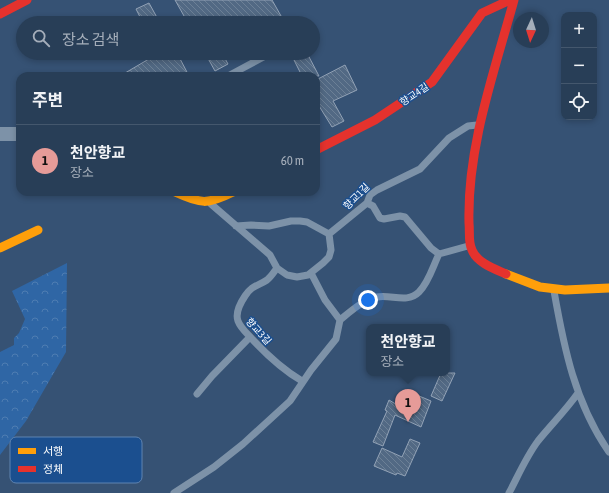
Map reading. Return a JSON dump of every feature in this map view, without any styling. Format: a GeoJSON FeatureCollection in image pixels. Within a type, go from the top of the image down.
{"type":"FeatureCollection","features":[{"type":"Feature","properties":{"kind":"street"},"geometry":{"type":"LineString","coordinates":[[0,14],[27,0]]}},
{"type":"Feature","properties":{"kind":"street","name":"향교4길"},"geometry":{"type":"LineString","coordinates":[[320,148],[375,120],[432,82],[482,13],[510,0]]}},
{"type":"Feature","properties":{"kind":"street"},"geometry":{"type":"LineString","coordinates":[[514,0],[479,125],[469,210],[470,245],[472,252],[492,268],[534,285],[554,290],[609,288]]}},
{"type":"Feature","properties":{"kind":"street"},"geometry":{"type":"LineString","coordinates":[[0,134],[16,134]]}},
{"type":"Feature","properties":{"kind":"street"},"geometry":{"type":"LineString","coordinates":[[184,196],[205,203],[224,196]]}},
{"type":"Feature","properties":{"kind":"street"},"geometry":{"type":"LineString","coordinates":[[0,248],[38,230]]}},
{"type":"Feature","properties":{"kind":"lane"},"geometry":{"type":"LineString","coordinates":[[235,72],[258,60]]}},
{"type":"Feature","properties":{"kind":"lane","name":"향교1길"},"geometry":{"type":"LineString","coordinates":[[329,234],[366,203],[370,195],[377,190],[420,169],[453,135],[468,126],[479,125]]}},
{"type":"Feature","properties":{"kind":"lane"},"geometry":{"type":"LineString","coordinates":[[210,202],[236,226],[270,255],[277,268],[287,275],[297,277],[308,275],[329,257],[331,250],[329,234],[307,222],[285,222],[269,226],[236,226]]}},
{"type":"Feature","properties":{"kind":"lane"},"geometry":{"type":"LineString","coordinates":[[366,203],[373,206],[380,218],[405,217],[431,248],[439,254]]}},
{"type":"Feature","properties":{"kind":"lane"},"geometry":{"type":"LineString","coordinates":[[174,493],[214,467],[243,444],[290,401],[302,381],[336,339],[340,320],[357,306],[371,299],[381,296],[404,298],[411,297],[418,293],[426,281],[439,254],[470,245]]}},
{"type":"Feature","properties":{"kind":"lane","name":"향교3길"},"geometry":{"type":"LineString","coordinates":[[277,268],[267,280],[251,289],[245,296],[237,313],[237,321],[250,337],[275,362],[302,381]]}},
{"type":"Feature","properties":{"kind":"lane"},"geometry":{"type":"LineString","coordinates":[[311,273],[325,300],[340,320]]}},
{"type":"Feature","properties":{"kind":"lane"},"geometry":{"type":"LineString","coordinates":[[554,290],[562,337],[578,394],[590,423],[609,452]]}},
{"type":"Feature","properties":{"kind":"lane"},"geometry":{"type":"LineString","coordinates":[[197,394],[212,376],[250,337]]}},
{"type":"Feature","properties":{"kind":"lane"},"geometry":{"type":"LineString","coordinates":[[509,493],[538,442],[578,394]]}},
{"type":"Feature","properties":{"kind":"green space"},"geometry":{"type":"Polygon","coordinates":[[[67,263],[66,352],[26,421],[14,437],[10,437],[10,442],[0,455],[0,352],[14,345],[14,338],[19,333],[25,319],[12,291],[67,263]]]}},
{"type":"Feature","properties":{"kind":"building"},"geometry":{"type":"Polygon","coordinates":[[[175,0],[272,0],[281,16],[184,16],[175,0]]]}},
{"type":"Feature","properties":{"kind":"building"},"geometry":{"type":"Polygon","coordinates":[[[149,3],[156,16],[140,16],[136,9],[149,3]]]}},
{"type":"Feature","properties":{"kind":"building"},"geometry":{"type":"Polygon","coordinates":[[[147,60],[181,60],[187,72],[127,72],[147,60]]]}},
{"type":"Feature","properties":{"kind":"building"},"geometry":{"type":"Polygon","coordinates":[[[209,60],[226,60],[228,64],[215,71],[209,60]]]}},
{"type":"Feature","properties":{"kind":"building"},"geometry":{"type":"Polygon","coordinates":[[[294,60],[311,60],[317,72],[300,72],[294,60]]]}},
{"type":"Feature","properties":{"kind":"building"},"geometry":{"type":"Polygon","coordinates":[[[345,65],[357,90],[333,101],[344,121],[332,127],[320,108],[320,78],[345,65]]]}},
{"type":"Feature","properties":{"kind":"building"},"geometry":{"type":"Polygon","coordinates":[[[450,373],[455,373],[442,401],[431,396],[440,376],[450,376],[450,373]]]}},
{"type":"Feature","properties":{"kind":"building"},"geometry":{"type":"Polygon","coordinates":[[[405,390],[431,401],[421,427],[395,415],[383,446],[373,442],[387,411],[385,410],[389,400],[399,406],[405,390]]]}},
{"type":"Feature","properties":{"kind":"building"},"geometry":{"type":"Polygon","coordinates":[[[410,439],[420,443],[405,476],[397,473],[396,475],[374,466],[382,448],[402,457],[410,439]]]}},
{"type":"Feature","properties":{"kind":"traffic: slow"},"geometry":{"type":"LineString","coordinates":[[184,196],[198,201],[210,201],[224,196]]}},
{"type":"Feature","properties":{"kind":"traffic: slow"},"geometry":{"type":"LineString","coordinates":[[0,248],[38,230]]}},
{"type":"Feature","properties":{"kind":"traffic: slow"},"geometry":{"type":"LineString","coordinates":[[506,274],[540,287],[565,290],[609,288]]}},
{"type":"Feature","properties":{"kind":"traffic: jam"},"geometry":{"type":"LineString","coordinates":[[0,14],[27,0]]}},
{"type":"Feature","properties":{"kind":"traffic: jam"},"geometry":{"type":"LineString","coordinates":[[320,148],[375,120],[432,82],[482,13],[510,0]]}},
{"type":"Feature","properties":{"kind":"traffic: jam"},"geometry":{"type":"LineString","coordinates":[[506,274],[492,268],[474,255],[470,244],[469,223],[472,166],[477,138],[490,83],[514,0]]}},
{"type":"Feature","properties":{"kind":"place","name":"천안향교"},"geometry":{"type":"Point","coordinates":[408,422]}}]}
